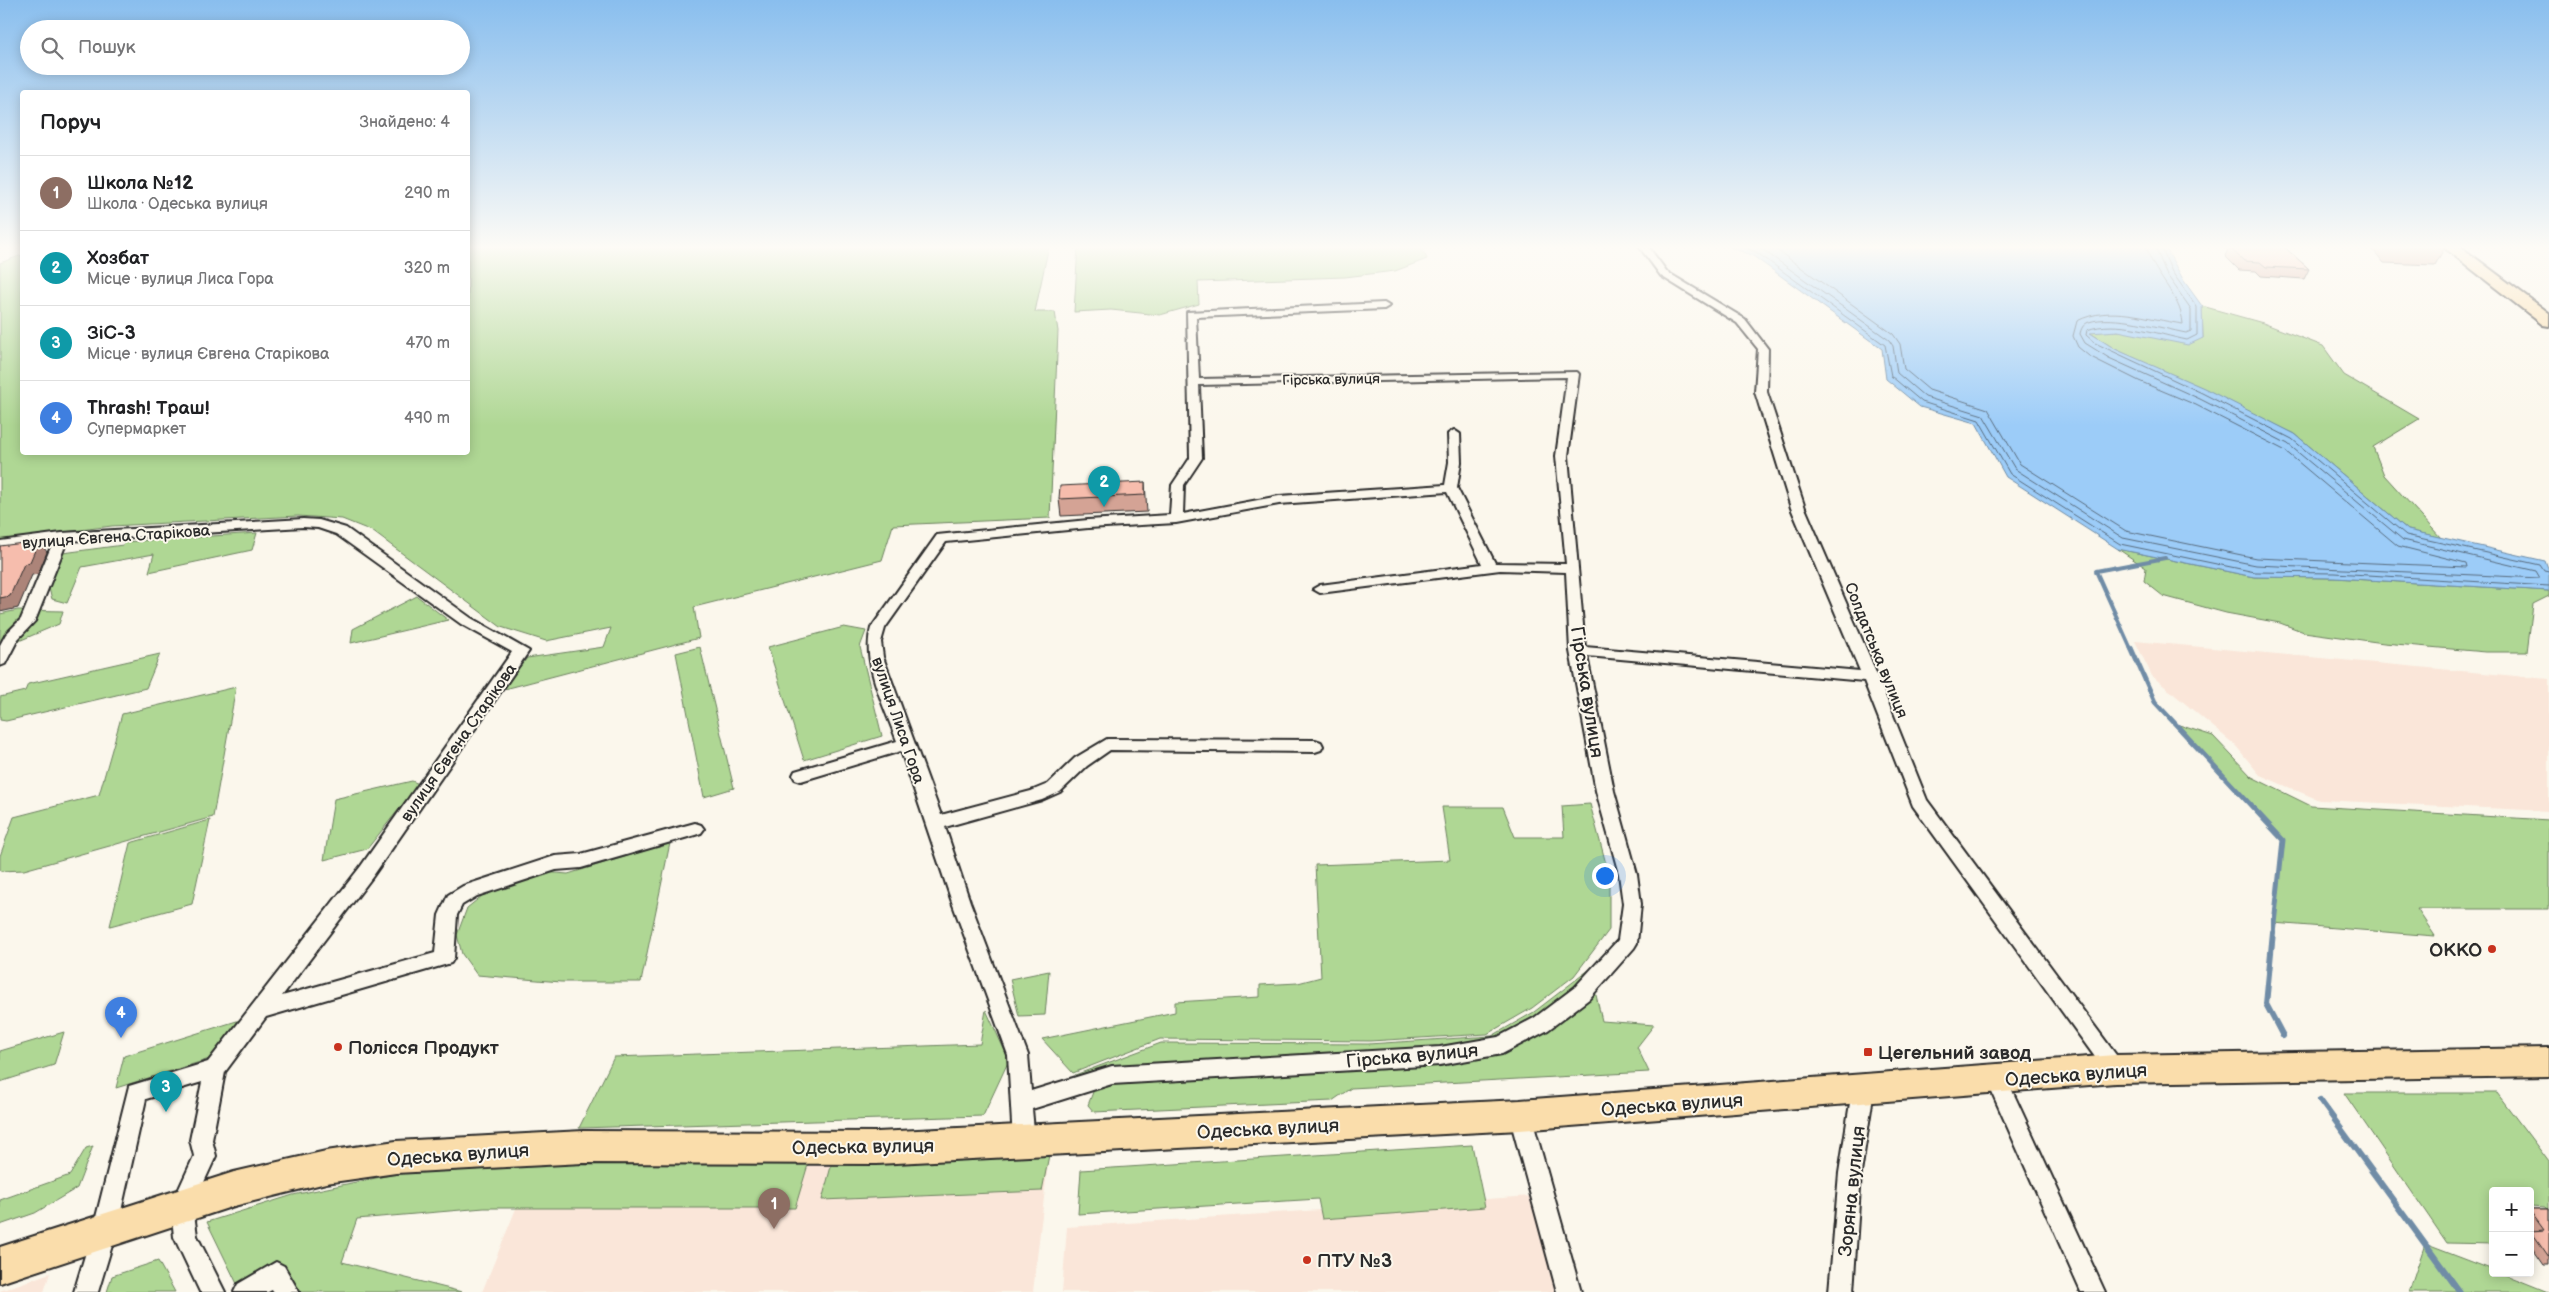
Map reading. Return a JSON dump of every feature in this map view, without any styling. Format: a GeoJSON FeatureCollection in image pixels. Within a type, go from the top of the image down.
{"type":"FeatureCollection","features":[{"type":"Feature","properties":{"kind":"main road"},"geometry":{"type":"LineString","coordinates":[[2531,305],[2545,315]]}},
{"type":"Feature","properties":{"kind":"main road","name":"Одеська вулиця"},"geometry":{"type":"LineString","coordinates":[[0,1265],[234,1188],[326,1167],[441,1154],[546,1148],[732,1146],[878,1148],[1520,1115],[2115,1070],[2549,1062]]}},
{"type":"Feature","properties":{"kind":"street","name":"Солдатська вулиця"},"geometry":{"type":"LineString","coordinates":[[1715,305],[1741,321],[1763,349],[1761,392],[1798,508],[1919,802],[2115,1070]]}},
{"type":"Feature","properties":{"kind":"street"},"geometry":{"type":"LineString","coordinates":[[1384,306],[1192,314],[1196,458],[1178,485],[1176,519],[1279,500],[1451,488]]}},
{"type":"Feature","properties":{"kind":"street","name":"Гірська вулиця"},"geometry":{"type":"LineString","coordinates":[[1022,1102],[1056,1094],[1112,1075],[1440,1056],[1502,1045],[1541,1024],[1582,993],[1627,943],[1632,904],[1628,874],[1605,791],[1578,651],[1573,568],[1562,456],[1573,374],[1195,382]]}},
{"type":"Feature","properties":{"kind":"street"},"geometry":{"type":"LineString","coordinates":[[1454,434],[1455,462],[1451,488],[1490,567]]}},
{"type":"Feature","properties":{"kind":"street","name":"вулиця Лиса Гора"},"geometry":{"type":"LineString","coordinates":[[1024,1141],[1018,1055],[961,902],[935,823],[875,657],[874,642],[878,628],[942,538],[1072,525],[1176,519]]}},
{"type":"Feature","properties":{"kind":"street","name":"вулиця Євгена Старікова"},"geometry":{"type":"LineString","coordinates":[[0,545],[62,537],[302,523],[319,524],[341,531],[466,620],[521,651],[367,871],[214,1069],[201,1140],[205,1156],[182,1206]]}},
{"type":"Feature","properties":{"kind":"street"},"geometry":{"type":"LineString","coordinates":[[0,661],[11,637],[28,621],[62,537]]}},
{"type":"Feature","properties":{"kind":"street"},"geometry":{"type":"LineString","coordinates":[[1320,589],[1490,567],[1573,568]]}},
{"type":"Feature","properties":{"kind":"street"},"geometry":{"type":"LineString","coordinates":[[1578,651],[1869,677]]}},
{"type":"Feature","properties":{"kind":"street"},"geometry":{"type":"LineString","coordinates":[[801,775],[907,744]]}},
{"type":"Feature","properties":{"kind":"street"},"geometry":{"type":"LineString","coordinates":[[935,823],[1036,796],[1054,788],[1087,757],[1107,744],[1315,746]]}},
{"type":"Feature","properties":{"kind":"street"},"geometry":{"type":"LineString","coordinates":[[260,1011],[444,958],[448,915],[455,900],[470,891],[555,864],[581,861],[695,829]]}},
{"type":"Feature","properties":{"kind":"street"},"geometry":{"type":"LineString","coordinates":[[86,1292],[105,1229],[137,1093],[214,1069]]}},
{"type":"Feature","properties":{"kind":"street"},"geometry":{"type":"LineString","coordinates":[[1998,1079],[2094,1292]]}},
{"type":"Feature","properties":{"kind":"street","name":"Зоряна вулиця"},"geometry":{"type":"LineString","coordinates":[[1841,1292],[1850,1173],[1863,1090]]}},
{"type":"Feature","properties":{"kind":"street"},"geometry":{"type":"LineString","coordinates":[[1520,1115],[1569,1292]]}},
{"type":"Feature","properties":{"kind":"street"},"geometry":{"type":"LineString","coordinates":[[182,1206],[186,1237],[213,1292]]}},
{"type":"Feature","properties":{"kind":"street"},"geometry":{"type":"LineString","coordinates":[[246,1292],[276,1274],[287,1292]]}},
{"type":"Feature","properties":{"kind":"shaded area"},"geometry":{"type":"Polygon","coordinates":[[[2135,641],[2549,679],[2549,811],[2319,800],[2260,775],[2235,745],[2152,676],[2135,641]]]}},
{"type":"Feature","properties":{"kind":"shaded area"},"geometry":{"type":"Polygon","coordinates":[[[1049,1155],[1033,1292],[482,1292],[533,1167],[582,1161],[1049,1155]]]}},
{"type":"Feature","properties":{"kind":"shaded area","name":"ПТУ №3"},"geometry":{"type":"Polygon","coordinates":[[[1532,1196],[1558,1292],[1062,1292],[1067,1227],[1532,1196]]]}},
{"type":"Feature","properties":{"kind":"shaded area"},"geometry":{"type":"Polygon","coordinates":[[[50,1273],[44,1292],[0,1292],[0,1291],[50,1273]]]}},
{"type":"Feature","properties":{"kind":"green space"},"geometry":{"type":"Polygon","coordinates":[[[0,305],[20,305],[20,455],[470,455],[470,305],[1036,305],[1035,312],[1055,312],[1058,331],[1050,518],[893,525],[882,560],[694,607],[699,638],[501,690],[527,658],[604,647],[611,628],[546,641],[501,627],[372,531],[342,519],[298,516],[112,526],[0,540],[0,305]]]}},
{"type":"Feature","properties":{"kind":"green space"},"geometry":{"type":"Polygon","coordinates":[[[1074,305],[1194,305],[1160,315],[1111,310],[1074,312],[1074,305]]]}},
{"type":"Feature","properties":{"kind":"green space"},"geometry":{"type":"Polygon","coordinates":[[[2202,306],[2263,323],[2323,346],[2344,375],[2419,419],[2373,447],[2384,475],[2441,538],[2408,530],[2295,434],[2115,349],[2089,332],[2118,331],[2203,338],[2202,306]]]}},
{"type":"Feature","properties":{"kind":"green space"},"geometry":{"type":"Polygon","coordinates":[[[257,533],[252,550],[149,572],[154,554],[82,567],[67,603],[52,599],[48,585],[63,553],[123,545],[124,542],[257,533]]]}},
{"type":"Feature","properties":{"kind":"green space"},"geometry":{"type":"Polygon","coordinates":[[[2118,549],[2254,577],[2335,578],[2549,591],[2549,596],[2533,604],[2527,652],[2485,652],[2384,643],[2304,632],[2280,623],[2226,613],[2163,596],[2144,581],[2146,568],[2118,549]]]}},
{"type":"Feature","properties":{"kind":"green space"},"geometry":{"type":"Polygon","coordinates":[[[417,596],[448,620],[351,643],[353,629],[417,596]]]}},
{"type":"Feature","properties":{"kind":"green space"},"geometry":{"type":"Polygon","coordinates":[[[18,610],[63,611],[59,624],[0,649],[0,614],[18,610]]]}},
{"type":"Feature","properties":{"kind":"green space"},"geometry":{"type":"Polygon","coordinates":[[[844,627],[866,631],[860,647],[882,736],[804,760],[768,647],[844,627]]]}},
{"type":"Feature","properties":{"kind":"green space"},"geometry":{"type":"Polygon","coordinates":[[[700,647],[734,788],[704,797],[676,653],[700,647]]]}},
{"type":"Feature","properties":{"kind":"green space"},"geometry":{"type":"Polygon","coordinates":[[[160,654],[146,688],[6,721],[0,720],[0,697],[25,691],[28,684],[160,654]]]}},
{"type":"Feature","properties":{"kind":"green space"},"geometry":{"type":"Polygon","coordinates":[[[236,687],[213,817],[24,870],[0,871],[0,856],[14,817],[99,795],[122,714],[236,687]]]}},
{"type":"Feature","properties":{"kind":"green space"},"geometry":{"type":"Polygon","coordinates":[[[2176,724],[2213,736],[2252,777],[2311,806],[2549,820],[2549,909],[2417,909],[2435,936],[2273,923],[2283,840],[2176,724]]]}},
{"type":"Feature","properties":{"kind":"green space"},"geometry":{"type":"Polygon","coordinates":[[[412,781],[419,784],[367,849],[324,860],[334,799],[412,781]]]}},
{"type":"Feature","properties":{"kind":"green space"},"geometry":{"type":"Polygon","coordinates":[[[1590,804],[1609,875],[1609,930],[1574,976],[1532,1008],[1487,1034],[1370,1041],[1160,1039],[1073,1073],[1042,1039],[1175,1012],[1175,1002],[1260,997],[1260,985],[1298,983],[1321,977],[1315,865],[1450,860],[1442,807],[1503,807],[1515,837],[1564,837],[1562,806],[1590,804]]]}},
{"type":"Feature","properties":{"kind":"green space"},"geometry":{"type":"Polygon","coordinates":[[[210,820],[192,904],[110,926],[130,843],[210,820]]]}},
{"type":"Feature","properties":{"kind":"green space"},"geometry":{"type":"Polygon","coordinates":[[[670,843],[641,982],[561,982],[477,975],[462,954],[457,935],[467,908],[488,891],[543,872],[568,874],[670,843]]]}},
{"type":"Feature","properties":{"kind":"green space"},"geometry":{"type":"Polygon","coordinates":[[[1590,969],[1602,1021],[1654,1025],[1637,1047],[1649,1072],[1351,1088],[1332,1101],[1094,1112],[1088,1105],[1093,1092],[1075,1075],[1161,1043],[1368,1044],[1492,1036],[1534,1012],[1590,969]]]}},
{"type":"Feature","properties":{"kind":"green space"},"geometry":{"type":"Polygon","coordinates":[[[1049,971],[1045,1015],[1019,1016],[1010,979],[1049,971]]]}},
{"type":"Feature","properties":{"kind":"green space"},"geometry":{"type":"Polygon","coordinates":[[[986,1010],[1009,1060],[983,1116],[579,1128],[614,1057],[980,1044],[986,1010]]]}},
{"type":"Feature","properties":{"kind":"green space"},"geometry":{"type":"Polygon","coordinates":[[[240,1020],[216,1057],[116,1088],[124,1056],[240,1020]]]}},
{"type":"Feature","properties":{"kind":"green space"},"geometry":{"type":"Polygon","coordinates":[[[64,1032],[54,1065],[0,1082],[0,1051],[64,1032]]]}},
{"type":"Feature","properties":{"kind":"green space"},"geometry":{"type":"Polygon","coordinates":[[[2344,1093],[2497,1093],[2549,1162],[2549,1211],[2546,1207],[2534,1206],[2534,1187],[2489,1187],[2489,1244],[2447,1243],[2344,1093]]]}},
{"type":"Feature","properties":{"kind":"green space"},"geometry":{"type":"Polygon","coordinates":[[[1472,1145],[1485,1207],[1322,1219],[1318,1199],[1078,1214],[1081,1170],[1472,1145]]]}},
{"type":"Feature","properties":{"kind":"green space"},"geometry":{"type":"Polygon","coordinates":[[[93,1146],[77,1188],[35,1213],[0,1225],[0,1200],[70,1175],[86,1148],[93,1146]]]}},
{"type":"Feature","properties":{"kind":"green space"},"geometry":{"type":"Polygon","coordinates":[[[1049,1155],[1042,1191],[822,1200],[833,1159],[1049,1155]]]}},
{"type":"Feature","properties":{"kind":"green space"},"geometry":{"type":"Polygon","coordinates":[[[810,1158],[795,1208],[484,1208],[357,1219],[342,1262],[462,1292],[241,1292],[207,1222],[293,1195],[400,1173],[582,1161],[810,1158]]]}},
{"type":"Feature","properties":{"kind":"green space"},"geometry":{"type":"Polygon","coordinates":[[[2425,1244],[2489,1268],[2489,1277],[2511,1277],[2548,1292],[2409,1292],[2425,1244]]]}},
{"type":"Feature","properties":{"kind":"green space"},"geometry":{"type":"Polygon","coordinates":[[[158,1261],[175,1292],[107,1292],[112,1276],[158,1261]]]}},
{"type":"Feature","properties":{"kind":"water"},"geometry":{"type":"Polygon","coordinates":[[[1821,305],[2201,305],[2203,338],[2188,345],[2118,331],[2090,333],[2115,349],[2204,388],[2295,434],[2408,530],[2545,561],[2549,572],[2549,591],[2335,578],[2254,577],[2118,549],[2006,477],[1976,423],[1920,407],[1886,379],[1882,349],[1821,305]]]}},
{"type":"Feature","properties":{"kind":"building"},"geometry":{"type":"Polygon","coordinates":[[[1145,482],[1145,495],[1059,499],[1060,486],[1145,482]]]}},
{"type":"Feature","properties":{"kind":"building"},"geometry":{"type":"Polygon","coordinates":[[[39,541],[30,562],[24,564],[10,596],[0,598],[0,546],[39,541]]]}},
{"type":"Feature","properties":{"kind":"building"},"geometry":{"type":"Polygon","coordinates":[[[2534,1209],[2549,1209],[2549,1257],[2534,1235],[2534,1231],[2544,1230],[2534,1216],[2534,1209]]]}},
{"type":"Feature","properties":{"kind":"waterway"},"geometry":{"type":"LineString","coordinates":[[2131,649],[2096,571],[2165,558]]}},
{"type":"Feature","properties":{"kind":"waterway"},"geometry":{"type":"LineString","coordinates":[[2131,648],[2155,702],[2283,840],[2273,933]]}},
{"type":"Feature","properties":{"kind":"waterway"},"geometry":{"type":"LineString","coordinates":[[2273,932],[2266,1004],[2283,1036]]}},
{"type":"Feature","properties":{"kind":"waterway"},"geometry":{"type":"LineString","coordinates":[[2320,1100],[2460,1292]]}},
{"type":"Feature","properties":{"kind":"place","name":"Хозбат"},"geometry":{"type":"Point","coordinates":[1104,507]}},
{"type":"Feature","properties":{"kind":"place","name":"ОККО"},"geometry":{"type":"Point","coordinates":[2492,949]}},
{"type":"Feature","properties":{"kind":"place","name":"Thrash! Траш!"},"geometry":{"type":"Point","coordinates":[121,1038]}},
{"type":"Feature","properties":{"kind":"place","name":"Полісся Продукт"},"geometry":{"type":"Point","coordinates":[338,1047]}},
{"type":"Feature","properties":{"kind":"place","name":"Цегельний завод"},"geometry":{"type":"Point","coordinates":[1868,1052]}},
{"type":"Feature","properties":{"kind":"place","name":"ЗіС-3"},"geometry":{"type":"Point","coordinates":[166,1112]}},
{"type":"Feature","properties":{"kind":"place","name":"Школа №12"},"geometry":{"type":"Point","coordinates":[774,1229]}},
{"type":"Feature","properties":{"kind":"place","name":"ПТУ №3"},"geometry":{"type":"Point","coordinates":[1307,1260]}}]}
